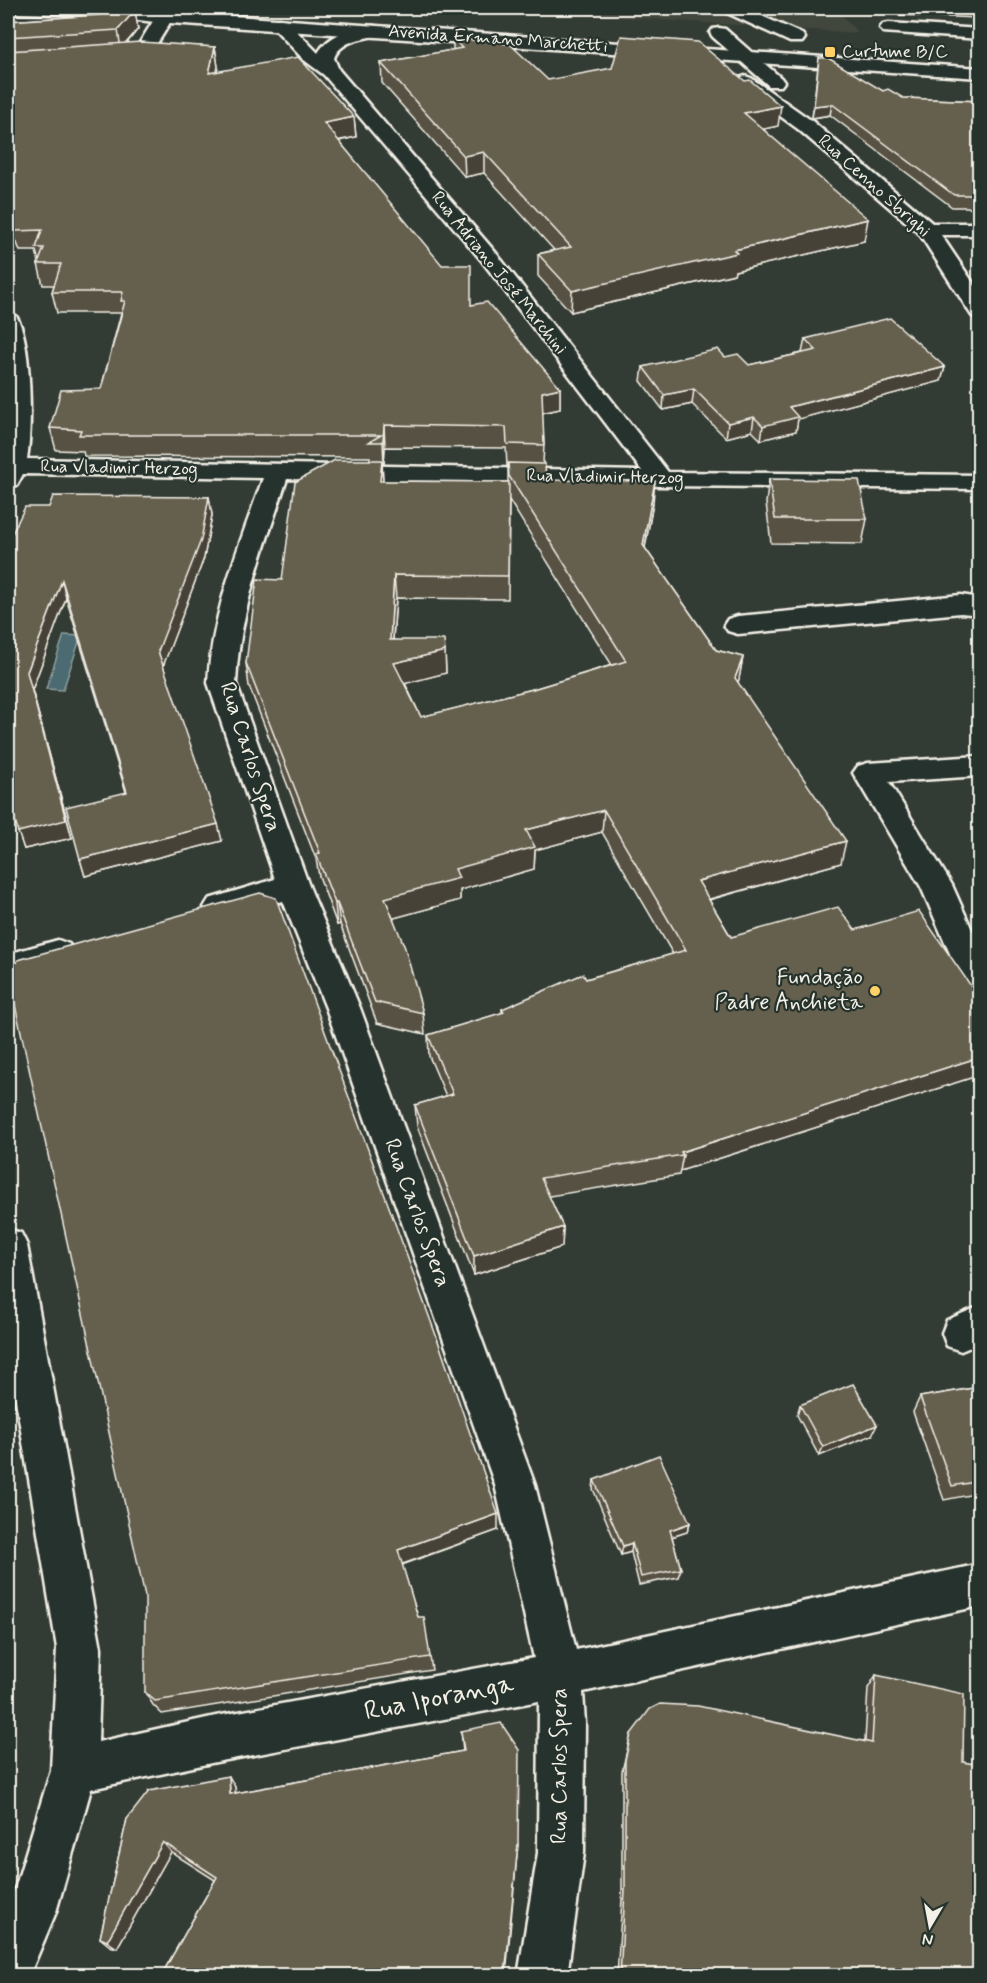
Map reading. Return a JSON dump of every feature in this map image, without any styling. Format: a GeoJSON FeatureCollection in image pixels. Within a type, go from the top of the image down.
{"type":"FeatureCollection","features":[{"type":"Feature","properties":{"kind":"street","name":"Avenida Ermano Marchetti"},"geometry":{"type":"LineString","coordinates":[[17,8],[95,10],[160,17],[980,73]]}},
{"type":"Feature","properties":{"kind":"street"},"geometry":{"type":"LineString","coordinates":[[730,8],[796,38],[819,39]]}},
{"type":"Feature","properties":{"kind":"street"},"geometry":{"type":"LineString","coordinates":[[876,14],[886,36],[905,45],[980,51]]}},
{"type":"Feature","properties":{"kind":"street"},"geometry":{"type":"LineString","coordinates":[[8,18],[160,17],[144,52],[130,57],[97,59]]}},
{"type":"Feature","properties":{"kind":"street","name":"Rua Adriano José Marchini"},"geometry":{"type":"LineString","coordinates":[[280,24],[310,56],[330,71],[489,257],[662,478]]}},
{"type":"Feature","properties":{"kind":"street"},"geometry":{"type":"LineString","coordinates":[[330,71],[325,58],[330,47],[342,40],[373,31]]}},
{"type":"Feature","properties":{"kind":"street","name":"Rua Cenno Sbrighi"},"geometry":{"type":"LineString","coordinates":[[796,38],[713,32],[747,57],[780,87],[805,125]]}},
{"type":"Feature","properties":{"kind":"street"},"geometry":{"type":"LineString","coordinates":[[886,36],[980,34]]}},
{"type":"Feature","properties":{"kind":"street","name":"Rua Cenno Sbrighi"},"geometry":{"type":"LineString","coordinates":[[708,54],[777,107],[805,125],[927,229],[980,311]]}},
{"type":"Feature","properties":{"kind":"street"},"geometry":{"type":"LineString","coordinates":[[780,87],[784,74],[789,70],[816,61]]}},
{"type":"Feature","properties":{"kind":"street"},"geometry":{"type":"LineString","coordinates":[[927,229],[980,229]]}},
{"type":"Feature","properties":{"kind":"street"},"geometry":{"type":"LineString","coordinates":[[8,321],[12,336],[19,428],[11,473]]}},
{"type":"Feature","properties":{"kind":"street","name":"Rua Vladimir Herzog"},"geometry":{"type":"LineString","coordinates":[[11,473],[279,470],[980,482]]}},
{"type":"Feature","properties":{"kind":"street","name":"Rua Carlos Spera"},"geometry":{"type":"LineString","coordinates":[[279,470],[229,618],[222,656],[222,683],[293,886],[343,1008],[515,1485],[560,1675],[563,1723],[561,1853],[542,1976]]}},
{"type":"Feature","properties":{"kind":"street"},"geometry":{"type":"LineString","coordinates":[[738,625],[961,604],[980,607]]}},
{"type":"Feature","properties":{"kind":"street"},"geometry":{"type":"LineString","coordinates":[[980,766],[868,773],[936,885],[980,986]]}},
{"type":"Feature","properties":{"kind":"street"},"geometry":{"type":"LineString","coordinates":[[190,915],[293,886]]}},
{"type":"Feature","properties":{"kind":"street"},"geometry":{"type":"LineString","coordinates":[[8,967],[88,945]]}},
{"type":"Feature","properties":{"kind":"street"},"geometry":{"type":"LineString","coordinates":[[8,1245],[79,1648],[74,1770],[32,1912],[8,1968]]}},
{"type":"Feature","properties":{"kind":"street","name":"Rua Iporanga"},"geometry":{"type":"LineString","coordinates":[[74,1770],[216,1739],[560,1675],[980,1585]]}},
{"type":"Feature","properties":{"kind":"shaded area"},"geometry":{"type":"Polygon","coordinates":[[[479,8],[835,8],[858,33],[479,8]]]}},
{"type":"Feature","properties":{"kind":"water"},"geometry":{"type":"Polygon","coordinates":[[[64,635],[81,636],[63,690],[46,689],[64,635]]]}},
{"type":"Feature","properties":{"kind":"building"},"geometry":{"type":"Polygon","coordinates":[[[135,10],[118,30],[8,37],[8,21],[100,15],[135,10]]]}},
{"type":"Feature","properties":{"kind":"building"},"geometry":{"type":"Polygon","coordinates":[[[621,36],[698,42],[745,81],[750,80],[781,106],[744,113],[868,219],[734,250],[737,253],[572,291],[538,254],[571,247],[484,152],[464,156],[381,63],[462,48],[453,39],[491,41],[511,45],[548,80],[612,68],[621,36]]]}},
{"type":"Feature","properties":{"kind":"building"},"geometry":{"type":"Polygon","coordinates":[[[141,42],[215,47],[209,73],[298,57],[354,117],[324,123],[442,265],[471,265],[471,305],[487,302],[560,388],[542,392],[544,445],[507,444],[506,427],[384,425],[383,442],[369,442],[381,435],[79,435],[81,430],[50,428],[61,390],[101,389],[125,301],[121,301],[123,292],[52,292],[61,264],[38,264],[44,248],[36,248],[42,230],[15,231],[8,211],[8,51],[141,42]]]}},
{"type":"Feature","properties":{"kind":"building"},"geometry":{"type":"Polygon","coordinates":[[[819,58],[828,58],[883,91],[888,89],[903,98],[980,101],[980,199],[971,195],[954,195],[832,104],[814,106],[819,58]]]}},
{"type":"Feature","properties":{"kind":"building"},"geometry":{"type":"Polygon","coordinates":[[[890,318],[945,367],[789,407],[798,417],[763,426],[754,417],[728,423],[694,389],[664,395],[643,367],[718,349],[725,357],[738,354],[749,365],[816,350],[805,339],[890,318]]]}},
{"type":"Feature","properties":{"kind":"building"},"geometry":{"type":"Polygon","coordinates":[[[335,460],[382,460],[380,481],[509,482],[508,576],[394,575],[390,640],[444,640],[445,651],[394,663],[421,717],[533,689],[626,661],[509,476],[508,463],[545,464],[546,480],[655,481],[643,545],[716,650],[743,657],[735,678],[846,841],[698,881],[731,937],[838,907],[855,930],[919,911],[980,999],[980,1057],[681,1152],[683,1155],[541,1178],[563,1227],[474,1256],[415,1105],[453,1094],[428,1035],[504,1012],[502,1009],[583,974],[586,979],[686,950],[604,810],[526,830],[535,847],[455,869],[459,878],[385,898],[405,948],[423,1013],[375,1002],[316,854],[320,853],[246,663],[257,579],[282,580],[295,482],[335,460]]]}},
{"type":"Feature","properties":{"kind":"building"},"geometry":{"type":"Polygon","coordinates":[[[769,479],[859,480],[867,519],[775,519],[769,479]]]}},
{"type":"Feature","properties":{"kind":"building"},"geometry":{"type":"Polygon","coordinates":[[[53,496],[209,497],[201,540],[158,651],[218,824],[80,859],[66,807],[127,792],[62,580],[27,672],[66,820],[18,832],[8,793],[8,542],[25,507],[49,507],[53,496]]]}},
{"type":"Feature","properties":{"kind":"building"},"geometry":{"type":"Polygon","coordinates":[[[260,893],[276,898],[437,1338],[498,1514],[398,1550],[418,1617],[424,1617],[430,1657],[155,1701],[145,1692],[145,1596],[8,973],[18,960],[260,893]]]}},
{"type":"Feature","properties":{"kind":"building"},"geometry":{"type":"Polygon","coordinates":[[[853,1384],[877,1425],[823,1447],[800,1405],[853,1384]]]}},
{"type":"Feature","properties":{"kind":"building"},"geometry":{"type":"Polygon","coordinates":[[[980,1387],[980,1481],[952,1486],[920,1397],[980,1387]]]}},
{"type":"Feature","properties":{"kind":"building"},"geometry":{"type":"Polygon","coordinates":[[[659,1455],[690,1523],[670,1530],[681,1569],[641,1577],[632,1543],[623,1546],[594,1480],[659,1455]]]}},
{"type":"Feature","properties":{"kind":"building"},"geometry":{"type":"Polygon","coordinates":[[[876,1675],[964,1694],[963,1762],[980,1765],[980,1976],[620,1976],[625,1891],[625,1760],[631,1734],[650,1709],[660,1704],[698,1706],[872,1743],[876,1675]]]}},
{"type":"Feature","properties":{"kind":"building"},"geometry":{"type":"Polygon","coordinates":[[[501,1723],[519,1750],[518,1844],[505,1976],[161,1976],[217,1877],[163,1842],[107,1941],[100,1938],[127,1819],[149,1791],[229,1776],[230,1794],[464,1751],[461,1731],[501,1723]]]}},
{"type":"Feature","properties":{"kind":"place","name":"Curtume B/C"},"geometry":{"type":"Point","coordinates":[830,52]}},
{"type":"Feature","properties":{"kind":"place","name":"Fundação Padre Anchieta"},"geometry":{"type":"Point","coordinates":[875,991]}}]}
